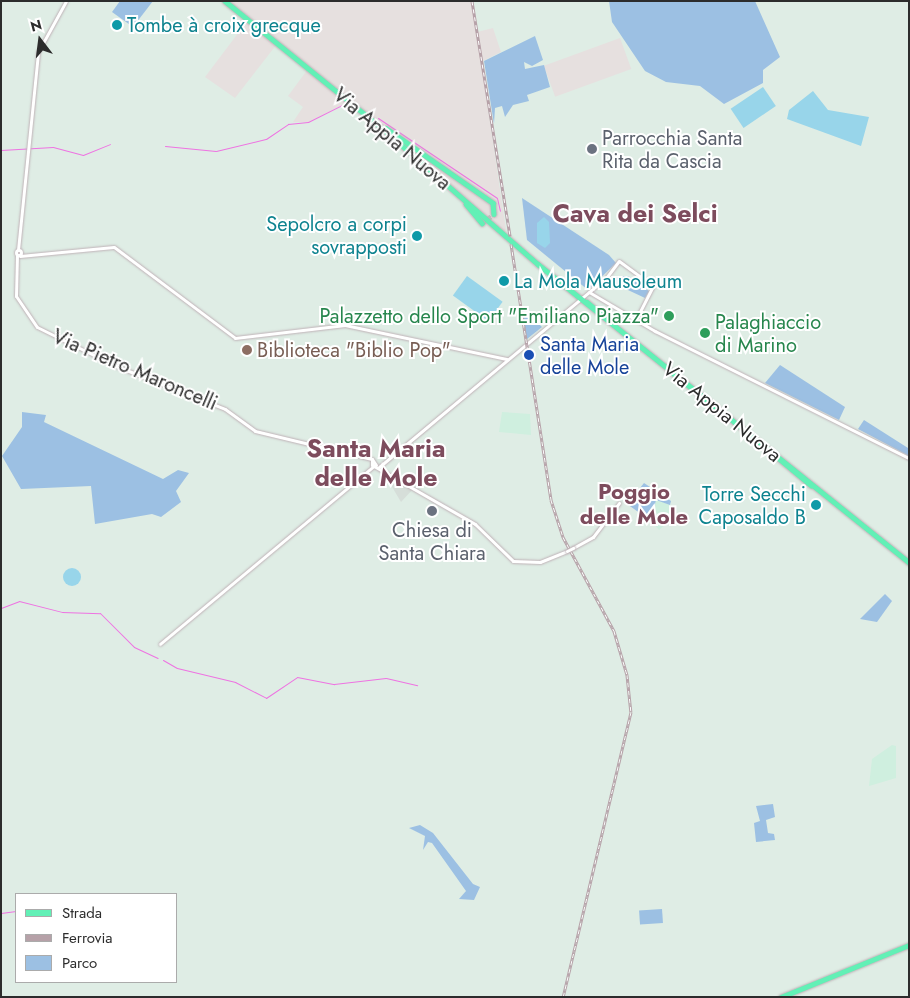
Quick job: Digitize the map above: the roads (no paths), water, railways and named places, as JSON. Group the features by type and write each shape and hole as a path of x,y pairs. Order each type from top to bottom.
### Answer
{"main road":[{"name":"Via Appia Nuova","path":"224,1 558,279 583,297 909,562"},
{"name":"Via Appia Nuova","path":"229,1 386,128 558,279"},
{"path":"386,128 493,203 494,214"},
{"path":"464,201 482,223"},
{"path":"894,550 909,566"},
{"path":"781,997 909,945"}],"street":[{"name":"Via Pietro Maroncelli","path":"66,1 39,45 27,144 16,296 32,324 116,366 225,409 258,432 372,461"},
{"path":"19,253 28,255 114,247 234,338 345,325 507,359"},
{"path":"160,644 367,472 590,293 616,268 619,261 653,286 637,317"},
{"path":"616,268 625,266"},
{"path":"590,293 637,317 657,332 909,458"},
{"path":"372,461 387,457"},
{"path":"372,461 376,466 475,524 519,562 540,562 590,540 619,503"},
{"path":"367,472 372,461"}],"waterway":[{"path":"165,146 216,151 266,139 288,124 308,122 344,104"},
{"path":"378,118 497,198 500,211"},
{"path":"1,150 53,147 83,155 110,144"},
{"path":"1,608 19,601 62,612 100,613 134,647 158,658"},
{"path":"163,660 177,668 235,682 266,698 297,677 334,684 386,678 417,685"},
{"path":"1,913 15,911"}],"tunnel":[{"path":"482,223 494,214"}],"railway":[{"path":"472,1 510,236"},
{"path":"511,244 551,500 563,537 614,631 627,675 631,712 563,997"}],"place":[{"name":"Tombe à croix grecque","path":"117,25"},
{"name":"Parrocchia Santa Rita da Cascia","path":"592,149"},
{"name":"Sepolcro a corpi sovrapposti","path":"417,236"},
{"name":"La Mola Mausoleum","path":"504,281"},
{"name":"Palazzetto dello Sport \"Emiliano Piazza\"","path":"669,316"},
{"name":"Palaghiaccio di Marino","path":"705,333"},
{"name":"Biblioteca \"Biblio Pop\"","path":"247,350"},
{"name":"Santa Maria delle Mole","path":"529,355"},
{"name":"Torre Secchi Caposaldo B","path":"816,505"},
{"name":"Chiesa di Santa Chiara","path":"432,511"}],"district":[{"name":"Cava dei Selci","path":"635,213"},
{"name":"Santa Maria delle Mole","path":"376,464"},
{"name":"Poggio delle Mole","path":"634,504"}]}
